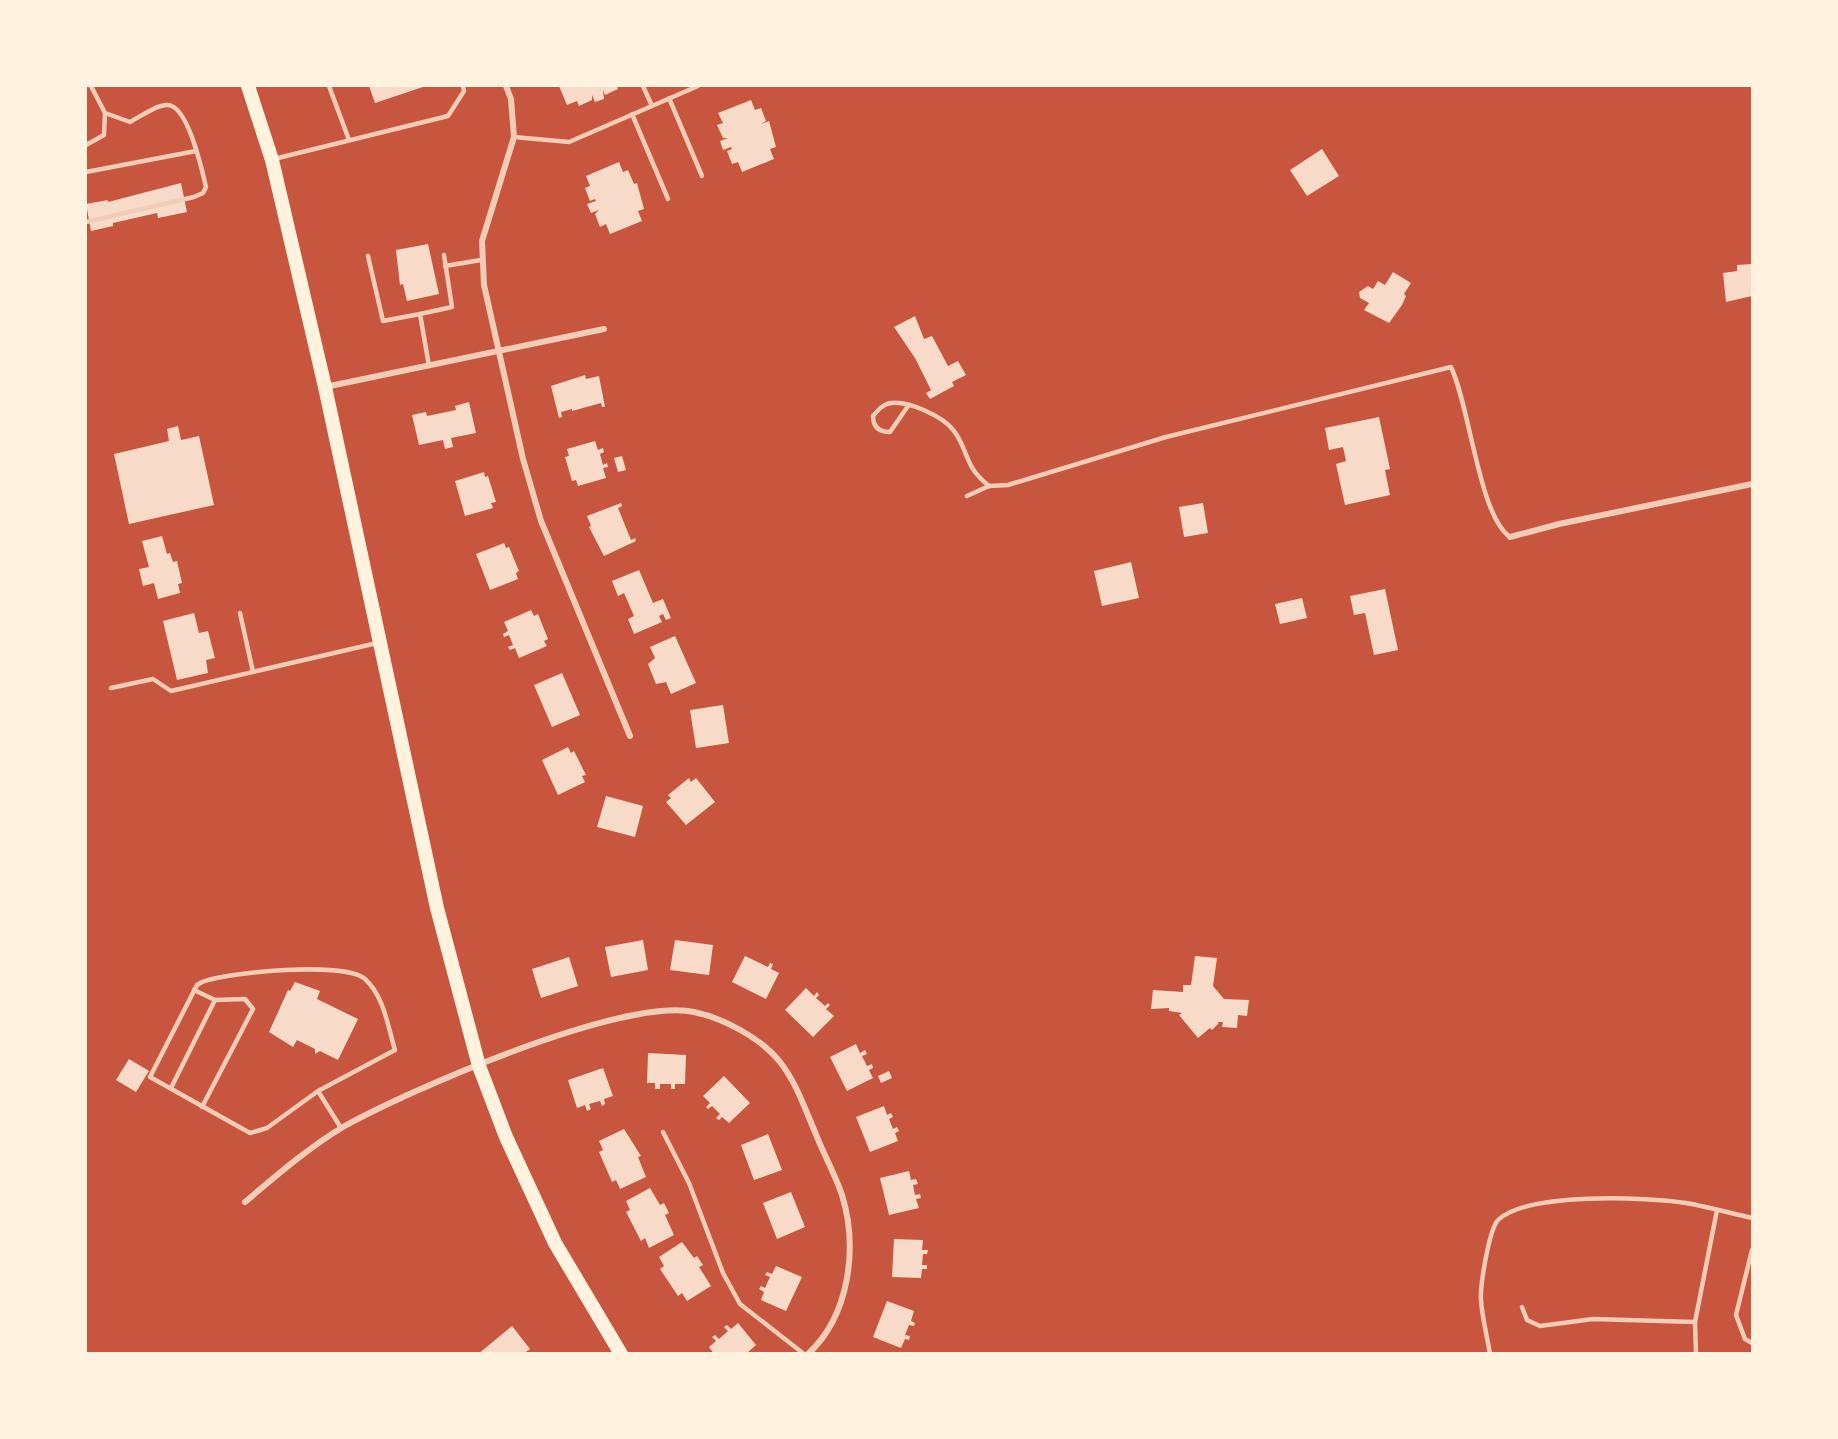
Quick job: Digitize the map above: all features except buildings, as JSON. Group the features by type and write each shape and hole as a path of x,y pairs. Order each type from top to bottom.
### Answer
{"main road":[{"path":"248,86 272,160 325,387 437,908 479,1066 506,1137 555,1243 621,1353"}],"street":[{"path":"506,86 511,99 514,137 486,221 481,260 484,285 523,459 541,521 630,736"},
{"path":"325,387 604,329"},
{"path":"1510,537 1559,524 1752,484"},
{"path":"244,1202 341,1128 394,1100 575,1031 664,1010 693,1012 717,1020 761,1044 780,1062 795,1087 842,1196 851,1251 839,1306 828,1329 806,1353"}],"lane":[{"path":"86,88 91,86 105,113 104,135 86,145"},
{"path":"329,86 349,140"},
{"path":"272,160 448,116 464,91 463,86"},
{"path":"643,86 652,106"},
{"path":"514,137 569,142 698,86"},
{"path":"669,98 702,176"},
{"path":"86,222 203,193 206,187 187,124 181,112 172,105 164,104 130,122 105,113"},
{"path":"632,114 668,199"},
{"path":"86,172 196,151"},
{"path":"368,255 383,321 452,307 444,255"},
{"path":"445,266 481,260"},
{"path":"420,314 429,366"},
{"path":"967,496 989,486 1008,485 1166,437 1451,367 1460,386 1488,499 1501,531 1510,537"},
{"path":"908,406 890,432 878,429 873,423 873,416 880,407 892,403 908,406 943,420 954,431 967,462 977,477 989,486"},
{"path":"240,613 253,672"},
{"path":"111,688 153,679 171,691 380,643"},
{"path":"297,969 338,970 363,978 380,1002 395,1050 318,1091 267,1128 255,1133 242,1131 150,1077 194,990 207,980 297,969"},
{"path":"194,990 215,1000 244,999 252,1005 252,1012 202,1107"},
{"path":"171,1088 215,1000"},
{"path":"318,1091 341,1128"},
{"path":"663,1132 689,1183 723,1273 740,1304 806,1353"},
{"path":"1490,1353 1480,1298 1492,1231 1498,1221 1505,1216 1527,1207 1592,1198 1684,1203 1752,1218"},
{"path":"1696,1353 1695,1322 1717,1210"},
{"path":"1752,1250 1736,1315 1745,1339 1752,1343"},
{"path":"1522,1307 1527,1320 1540,1326 1593,1318 1695,1322"}]}
